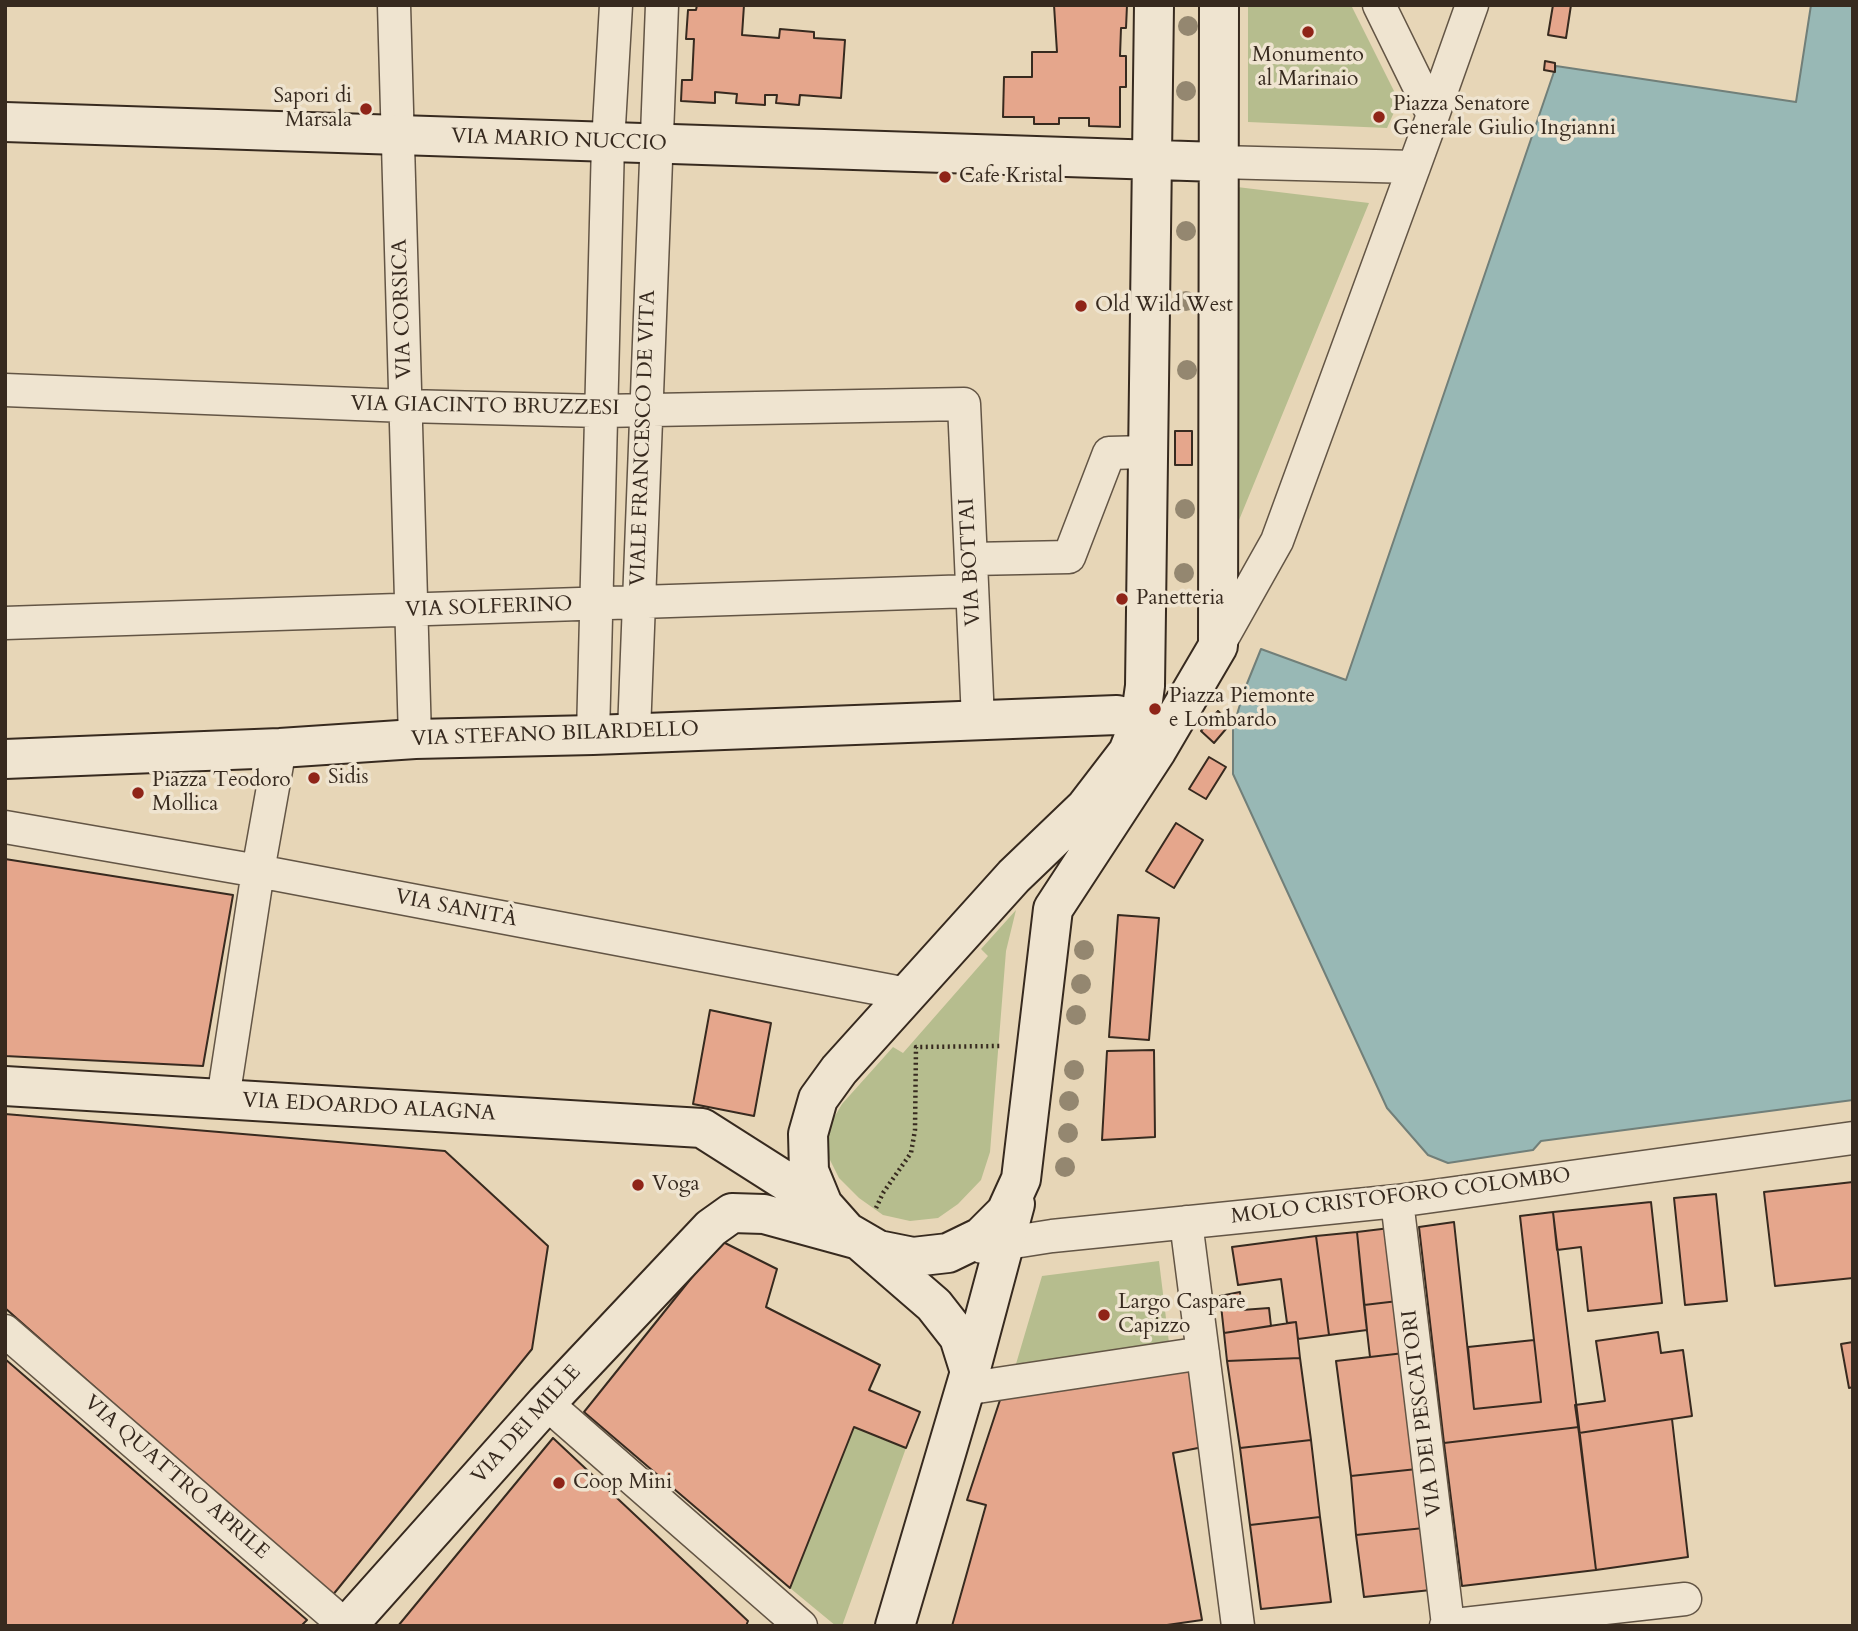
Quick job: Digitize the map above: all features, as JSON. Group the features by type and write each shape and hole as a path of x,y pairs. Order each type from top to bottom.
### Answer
{"main road":[{"path":"867,1226 847,1232 823,1205 809,1171 808,1134 818,1099 839,1070 1014,876 1085,808 1128,752 1134,729 1144,686 1154,5"},
{"path":"895,1626 967,1381 1021,1180 1054,909 1134,729 1218,646 1219,5"},
{"name":"VIA MARIO NUCCIO","path":"5,122 608,144 1218,162"},
{"name":"VIA STEFANO BILARDELLO","path":"5,759 280,748 415,739 978,720 1134,729"},
{"name":"VIA EDOARDO ALAGNA","path":"5,1086 702,1128 823,1205"},
{"path":"867,1226 878,1250 913,1257 948,1253 981,1237 1006,1212 1021,1180"},
{"name":"VIA DEI MILLE","path":"346,1626 546,1403 711,1228 732,1213 867,1226"},
{"path":"867,1226 959,1338 967,1381"}],"street":[{"name":"VIA CORSICA","path":"394,5 415,739"},
{"name":"VIALE FRANCESCO DE VITA","path":"593,735 608,144 616,5"},
{"name":"VIALE FRANCESCO DE VITA","path":"634,732 662,5"},
{"path":"1379,5 1433,115"},
{"path":"1218,646 1277,541 1472,5"},
{"path":"1218,162 1414,167"},
{"name":"VIA GIACINTO BRUZZESI","path":"5,390 406,407 601,411 964,404"},
{"name":"VIA BOTTAI","path":"964,404 978,720"},
{"path":"971,559 1069,557 1109,453 1147,452"},
{"name":"VIA SOLFERINO","path":"5,623 972,591"},
{"path":"223,1099 280,748"},
{"name":"VIA SANITÀ","path":"5,827 258,871 906,994"},
{"name":"MOLO CRISTOFORO COLOMBO","path":"948,1253 1006,1242 1397,1200 1853,1138"},
{"name":"VIA DEI PESCATORI","path":"1397,1200 1447,1626"},
{"path":"1186,1223 1238,1626"},
{"name":"VIA QUATTRO APRILE","path":"5,1331 346,1626"},
{"path":"967,1381 1203,1353"},
{"path":"546,1403 801,1626"},
{"path":"1447,1626 1685,1599"}],"path":[{"path":"867,1226 883,1194 911,1153 915,1130 916,1047 1037,1046"}],"green space":[{"path":"1248,5 1351,5 1399,101 1387,128 1248,122"},
{"path":"1237,187 1369,203 1237,525"},
{"path":"1016,910 1006,951 990,1152 981,1180 958,1204 938,1218 910,1221 883,1215 859,1198 839,1178 827,1154 827,1136 832,1121 842,1104 893,1047 903,1053 988,956 981,949"},
{"path":"1159,1261 1169,1343 1016,1364 1042,1276"},
{"path":"854,1427 906,1448 842,1626 836,1626 790,1588"}],"water":[{"path":"1811,5 1853,5 1853,1100 1541,1141 1533,1150 1448,1163 1428,1155 1387,1108 1233,774 1233,728 1244,691 1261,649 1346,680 1556,66 1796,102"}],"building":[{"path":"697,5 744,5 742,35 779,38 780,29 814,32 814,38 845,40 841,98 800,95 799,105 776,103 777,95 765,95 765,105 736,103 737,94 715,92 715,103 681,101 682,80 692,80 694,39 686,39 688,10 696,10"},
{"path":"1054,5 1127,5 1126,28 1121,28 1120,56 1126,56 1126,87 1120,87 1120,127 1089,126 1089,118 1059,118 1059,124 1034,124 1034,117 1003,117 1004,77 1032,77 1032,52 1057,52"},
{"path":"1553,5 1571,5 1566,38 1548,35"},
{"path":"1545,61 1555,63 1555,72 1544,70"},
{"path":"1175,431 1192,431 1192,465 1175,465"},
{"path":"1218,711 1231,723 1214,743 1201,731"},
{"path":"1209,757 1226,767 1206,799 1189,789"},
{"path":"1176,823 1203,840 1174,888 1146,871"},
{"path":"5,859 233,895 203,1066 5,1056"},
{"path":"1118,915 1159,918 1149,1040 1109,1037"},
{"path":"710,1010 771,1023 754,1116 693,1104"},
{"path":"1154,1050 1155,1137 1102,1140 1107,1051"},
{"path":"5,1114 445,1151 548,1246 532,1349 332,1596 5,1308"},
{"path":"1853,1182 1853,1278 1775,1286 1764,1192"},
{"path":"1716,1194 1727,1301 1685,1305 1674,1198"},
{"path":"1651,1202 1662,1303 1588,1311 1581,1247 1557,1250 1553,1212"},
{"path":"1553,1212 1579,1427 1444,1443 1419,1227 1454,1222 1474,1409 1541,1402 1520,1216"},
{"path":"1390,1228 1398,1301 1364,1305 1357,1232"},
{"path":"1357,1232 1367,1330 1329,1335 1316,1236"},
{"path":"1316,1236 1329,1335 1298,1339 1296,1322 1287,1323 1281,1279 1238,1285 1232,1247"},
{"path":"721,1241 777,1269 766,1307 880,1365 869,1390 920,1412 906,1448 854,1427 790,1588 584,1412"},
{"path":"1240,1292 1242,1310 1269,1308 1271,1326 1224,1333 1220,1296"},
{"path":"1398,1301 1404,1353 1370,1357 1364,1305"},
{"path":"1296,1322 1300,1358 1227,1361 1224,1333"},
{"path":"1658,1332 1661,1353 1683,1350 1692,1416 1579,1433 1575,1405 1605,1401 1596,1341"},
{"path":"1534,1340 1541,1402 1474,1409 1468,1347"},
{"path":"1853,1342 1853,1387 1849,1388 1841,1344"},
{"path":"1404,1353 1417,1469 1351,1476 1336,1361"},
{"path":"1300,1358 1311,1440 1240,1448 1227,1361"},
{"path":"5,1359 307,1620 301,1626 5,1626"},
{"path":"1192,1366 1203,1447 1173,1453 1202,1620 1160,1626 952,1626 986,1505 967,1500 1001,1397"},
{"path":"1672,1419 1688,1557 1596,1570 1579,1433"},
{"path":"1579,1427 1596,1570 1462,1586 1444,1443"},
{"path":"553,1438 748,1621 746,1626 398,1626"},
{"path":"1311,1440 1320,1517 1250,1525 1240,1448"},
{"path":"1417,1469 1424,1528 1356,1535 1351,1476"},
{"path":"1320,1517 1331,1602 1261,1609 1250,1525"},
{"path":"1424,1528 1431,1590 1364,1597 1356,1535"}],"place":[{"name":"Monumento al Marinaio","path":"1308,32"},
{"name":"Sapori di Marsala","path":"366,109"},
{"name":"Piazza Senatore Generale Giulio Ingianni","path":"1379,117"},
{"name":"Cafe Kristal","path":"945,177"},
{"name":"Old Wild West","path":"1081,306"},
{"name":"Panetteria","path":"1122,599"},
{"name":"Piazza Piemonte e Lombardo","path":"1155,709"},
{"name":"Sidis","path":"314,778"},
{"name":"Piazza Teodoro Mollica","path":"138,793"},
{"name":"Voga","path":"638,1185"},
{"name":"Largo Caspare Capizzo","path":"1104,1315"},
{"name":"Coop Mini","path":"559,1483"}]}
